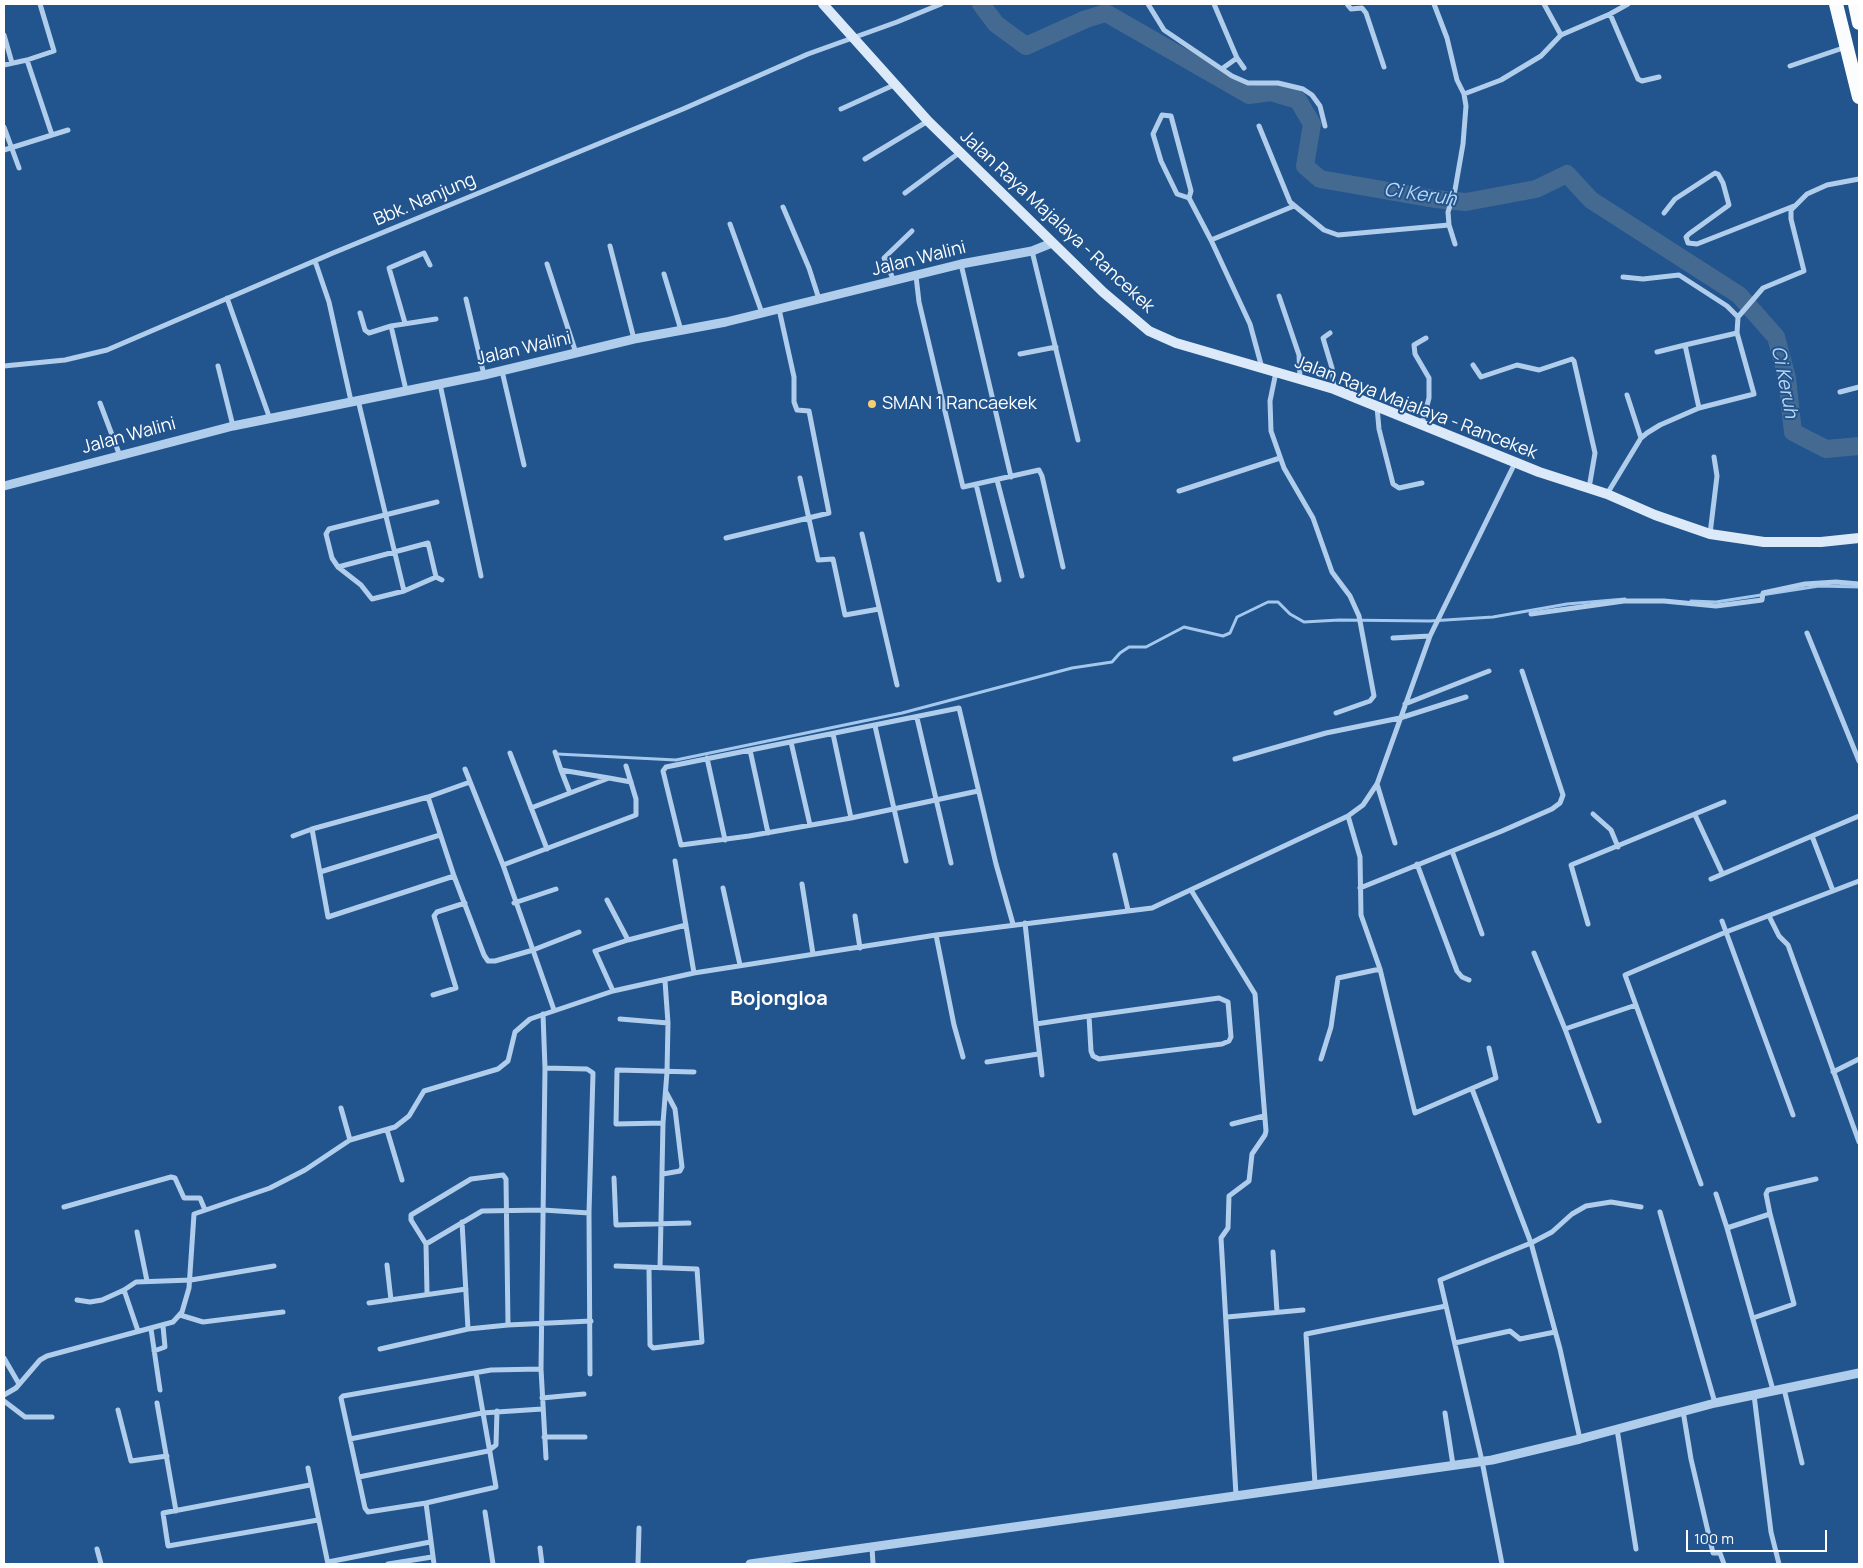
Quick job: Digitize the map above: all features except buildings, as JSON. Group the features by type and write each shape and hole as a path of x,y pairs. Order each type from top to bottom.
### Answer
{"highway":[{"path":"1836,4 1859,97"},
{"path":"1855,4 1859,23"}],"main road":[{"name":"Jalan Raya Majalaya - Rancekek","path":"823,4 894,85 959,153 1102,292 1149,331 1176,343 1334,389 1515,463 1607,494 1655,515 1710,534 1774,542 1821,542 1859,538"}],"street":[{"path":"4,65 28,60 54,51 40,4"},
{"name":"Bbk. Nanjung","path":"4,366 72,359 107,350 852,37 897,22 941,4"},
{"path":"1148,4 1164,30 1242,82 1278,83 1303,89 1312,95 1320,106 1325,126"},
{"path":"1214,4 1237,58 1244,68"},
{"path":"1348,4 1351,9 1362,8 1366,13 1384,67"},
{"path":"1434,4 1447,38 1457,80 1464,94 1466,106 1463,144 1455,190 1448,212 1449,225 1455,244"},
{"path":"1544,4 1561,35"},
{"path":"1464,94 1501,80 1541,56 1561,35 1610,14 1628,4"},
{"path":"1610,14 1638,79 1642,81 1659,77"},
{"path":"4,35 12,63"},
{"path":"1790,66 1847,47"},
{"path":"1223,68 1237,58"},
{"path":"28,60 52,135"},
{"path":"841,109 894,85"},
{"path":"1189,198 1177,194 1158,153 1154,134 1162,115 1171,116 1191,191 1189,198 1211,240 1250,324 1262,368"},
{"path":"865,159 928,121"},
{"path":"1259,126 1290,202 1324,230 1338,235 1449,225"},
{"path":"4,127 19,168"},
{"path":"4,150 68,130"},
{"path":"905,193 959,153"},
{"path":"1664,213 1675,199 1715,173 1718,174 1722,183 1729,206 1689,234 1686,237 1688,243 1697,244 1796,205"},
{"path":"1607,494 1641,438 1660,425 1699,408 1754,394 1737,333 1738,317 1763,288 1805,270 1791,219 1791,210 1807,194 1827,186 1859,179"},
{"path":"1211,240 1294,206"},
{"path":"783,207 809,268 819,300"},
{"path":"730,224 762,313"},
{"path":"894,281 884,258 912,231"},
{"name":"Jalan Walini","path":"4,486 233,426 484,375 634,338 726,322 961,264 1032,251 1052,243"},
{"path":"610,246 634,338"},
{"path":"1032,251 1078,440"},
{"path":"405,323 389,268 424,253 430,265"},
{"path":"315,261 334,320 354,401 386,515 404,591"},
{"path":"547,264 576,353"},
{"path":"961,264 1011,477"},
{"path":"664,274 681,330"},
{"path":"1623,277 1643,279 1679,275 1727,306 1738,317"},
{"path":"916,276 919,302 963,486 1039,470 1063,567"},
{"path":"1279,296 1299,355 1300,378"},
{"path":"227,298 271,419"},
{"path":"466,299 484,375"},
{"path":"726,538 829,513 809,411 797,410 794,402 794,377 779,310"},
{"path":"360,313 365,330 368,333 405,323 436,319"},
{"path":"391,326 406,390"},
{"path":"1330,333 1323,338 1332,368 1334,389"},
{"path":"1657,352 1737,333"},
{"path":"1422,425 1428,398 1429,378 1415,354 1414,345 1426,338"},
{"path":"1685,345 1699,408"},
{"path":"1020,354 1056,347"},
{"path":"1473,366 1481,376 1517,365 1539,370 1572,359 1574,360 1595,453 1588,488"},
{"path":"218,366 233,426"},
{"path":"502,370 524,465"},
{"path":"1276,372 1270,401 1270,419 1271,431 1280,458 1313,518 1332,572 1350,596 1359,616 1373,699 1336,713"},
{"path":"440,384 481,576"},
{"path":"1840,392 1859,387"},
{"path":"1627,395 1641,438"},
{"path":"100,404 120,456"},
{"path":"1377,406 1379,429 1393,484 1399,488 1422,483"},
{"path":"1710,534 1717,476 1714,457"},
{"path":"1178,491 1280,458"},
{"path":"4,1395 19,1384 40,1360 47,1356 163,1326 180,1315 187,1301 190,1280 193,1216 205,1210 270,1188 305,1170 350,1140 386,1130 409,1116 424,1091 498,1070 510,1058 515,1032 530,1019 613,991 665,981 694,973 1012,924 1152,908 1348,816 1363,805 1376,784 1434,625 1494,510 1515,463"},
{"path":"800,478 818,560 833,559 845,615 880,609"},
{"path":"997,480 1022,576"},
{"path":"976,484 999,580"},
{"path":"436,577 404,591 372,599 361,585 338,567 332,558 327,531 437,502"},
{"path":"862,534 897,686"},
{"path":"338,567 428,543 436,577"},
{"path":"436,577 442,580"},
{"path":"1531,614 1624,601 1716,606 1763,596 1805,584 1836,582 1859,584"},
{"path":"1806,633 1859,761"},
{"path":"1393,638 1430,636"},
{"path":"1405,704 1489,671"},
{"path":"1360,888 1552,809 1560,803 1563,795 1522,671"},
{"path":"1235,759 1326,733 1400,718 1466,697"},
{"path":"978,791 936,802 810,826 684,845 679,843 664,768 917,718 957,708 961,711 978,791 1012,924"},
{"path":"917,718 951,863"},
{"path":"876,726 906,861"},
{"path":"833,734 850,818"},
{"path":"791,742 810,826"},
{"path":"750,750 768,833"},
{"path":"555,752 570,793"},
{"path":"510,753 547,849"},
{"path":"707,758 725,840"},
{"path":"503,865 636,815 636,799 626,766"},
{"path":"465,769 503,865 514,903 554,1010"},
{"path":"561,770 631,782"},
{"path":"531,808 609,778"},
{"path":"294,836 312,829 428,798 470,782"},
{"path":"1376,784 1395,843"},
{"path":"428,798 454,876 488,961 532,950 579,932"},
{"path":"1588,924 1571,866 1724,802"},
{"path":"1593,814 1611,830 1618,847"},
{"path":"1695,815 1722,873"},
{"path":"1348,816 1360,857 1361,915 1380,969 1416,1113 1496,1078 1489,1048"},
{"path":"1711,879 1859,816"},
{"path":"312,829 327,916 330,917 454,876"},
{"path":"320,872 440,835"},
{"path":"1812,836 1833,892"},
{"path":"1452,851 1482,934"},
{"path":"1115,855 1128,910"},
{"path":"675,861 694,973"},
{"path":"1417,864 1457,971 1462,977 1470,980"},
{"path":"1701,1184 1625,975 1726,932 1859,881"},
{"path":"802,884 813,954"},
{"path":"723,888 740,965"},
{"path":"514,903 556,889"},
{"path":"1191,890 1254,994 1266,1134 1252,1154 1249,1181 1229,1196 1228,1228 1221,1238 1236,1495"},
{"path":"607,900 628,940"},
{"path":"433,995 456,988 434,916 437,912 465,903"},
{"path":"855,916 860,948"},
{"path":"1769,916 1779,936 1788,944 1859,1142"},
{"path":"1722,922 1793,1115"},
{"path":"1025,923 1038,1054 1042,1075"},
{"path":"613,991 595,951 628,940 686,925"},
{"path":"936,935 954,1026 963,1057"},
{"path":"1534,954 1599,1121"},
{"path":"1321,1059 1332,1027 1338,978 1380,969"},
{"path":"660,1268 663,1123 668,1023 665,981"},
{"path":"1036,1024 1089,1016 1224,999 1229,1007 1231,1037 1229,1041 1222,1044 1099,1059 1091,1051 1089,1016"},
{"path":"1564,1029 1636,1005"},
{"path":"543,1014 545,1068 541,1369 546,1458"},
{"path":"620,1020 668,1023"},
{"path":"987,1062 1038,1054"},
{"path":"1833,1072 1859,1058"},
{"path":"545,1068 587,1069 593,1073 589,1213 590,1374"},
{"path":"663,1123 616,1124 616,1072 619,1070 694,1072"},
{"path":"1472,1089 1530,1244 1555,1332 1580,1439"},
{"path":"663,1174 680,1171 682,1167 675,1108 666,1092"},
{"path":"341,1108 350,1140"},
{"path":"1232,1124 1264,1116"},
{"path":"386,1130 402,1180"},
{"path":"427,1294 426,1244 411,1220 411,1215 471,1179 499,1174 505,1177 508,1325"},
{"path":"64,1207 171,1177 175,1178 184,1198 200,1198 205,1210"},
{"path":"614,1178 615,1224 689,1223"},
{"path":"1753,1318 1787,1309 1794,1304 1766,1194 1770,1188 1816,1180"},
{"path":"1716,1194 1773,1390"},
{"path":"1502,1564 1482,1461 1441,1278 1530,1244 1552,1232 1579,1210 1591,1204 1612,1202 1641,1207"},
{"path":"426,1244 482,1211 543,1210 589,1213"},
{"path":"1660,1212 1714,1403"},
{"path":"1727,1228 1770,1214"},
{"path":"462,1222 468,1329"},
{"path":"137,1232 147,1281"},
{"path":"1273,1252 1277,1312"},
{"path":"388,1265 391,1300"},
{"path":"78,1300 90,1302 102,1300 136,1282 190,1280 274,1266"},
{"path":"616,1266 649,1269 696,1268 698,1271 702,1342 653,1348 650,1345 649,1269"},
{"path":"369,1303 466,1289"},
{"path":"124,1290 138,1331"},
{"path":"1315,1484 1306,1334 1446,1306"},
{"path":"1227,1317 1303,1310"},
{"path":"180,1315 203,1322 283,1312"},
{"path":"380,1349 468,1329 542,1323 590,1322"},
{"path":"154,1351 165,1347 163,1326"},
{"path":"151,1329 160,1390"},
{"path":"1455,1343 1510,1331 1520,1339 1555,1332"},
{"path":"4,1358 19,1384"},
{"path":"476,1373 488,1452 496,1487 426,1503 368,1512 365,1508 341,1398 343,1396 476,1373 498,1370 541,1369"},
{"path":"750,1564 1482,1461 1580,1439 1714,1403 1859,1373"},
{"path":"1784,1389 1802,1463"},
{"path":"542,1398 584,1394"},
{"path":"1754,1395 1771,1532 1779,1564"},
{"path":"4,1400 25,1417 52,1417"},
{"path":"157,1403 176,1511"},
{"path":"118,1410 131,1461 167,1456"},
{"path":"350,1439 482,1413 542,1410"},
{"path":"359,1477 488,1452 496,1445 497,1411"},
{"path":"1683,1411 1691,1459 1713,1553 1720,1553 1724,1564"},
{"path":"1445,1413 1453,1465"},
{"path":"1617,1428 1636,1549"},
{"path":"544,1436 585,1437"},
{"path":"308,1468 310,1485 328,1563 430,1542"},
{"path":"310,1485 163,1515 168,1546 318,1520"},
{"path":"426,1503 434,1564"},
{"path":"485,1512 493,1564"},
{"path":"638,1564 639,1528"},
{"path":"872,1547 873,1564"},
{"path":"540,1548 542,1564"},
{"path":"97,1549 101,1564"},
{"path":"388,1564 432,1557"}],"waterway":[{"name":"Ci Keruh","path":"981,4 996,24 1026,46 1086,19 1106,13 1249,95 1271,92 1298,100 1312,124 1305,166 1320,179 1435,199 1466,202 1536,189 1567,174 1591,200 1739,295 1776,337 1787,378 1793,432 1826,449 1859,446"},
{"path":"1691,601 1716,602 1819,586 1859,587"},
{"path":"557,754 676,760 902,713 1072,668 1112,662 1129,647 1146,647 1184,627 1223,636 1230,633 1237,617 1268,602 1278,602 1290,614 1304,622 1339,620 1430,621 1493,617 1567,604 1625,599"}],"place":[{"name":"SMAN 1 Rancaekek","path":"872,404"}],"district":[{"name":"Bojongloa","path":"779,999"}]}
